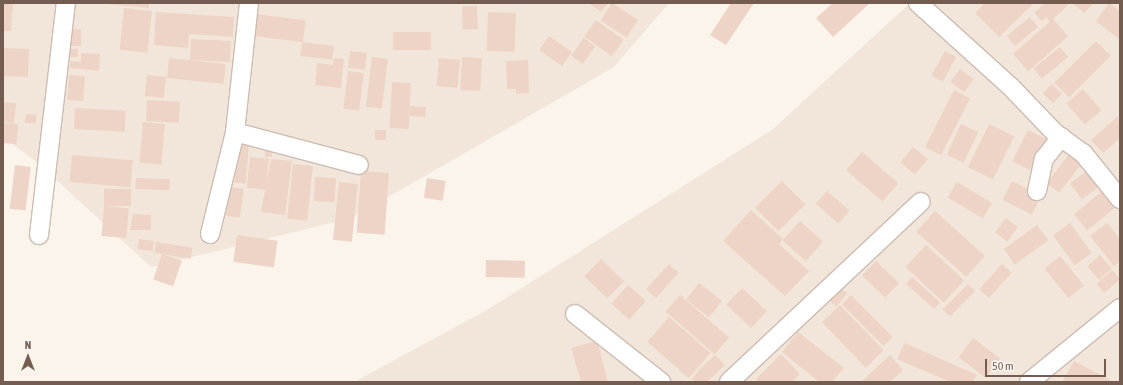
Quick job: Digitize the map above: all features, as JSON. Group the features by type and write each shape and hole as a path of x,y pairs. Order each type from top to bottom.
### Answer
{"street":[{"path":"39,235 66,3"},
{"path":"210,234 235,132 249,3"},
{"path":"918,3 1061,137 1083,153 1120,199"},
{"path":"235,132 358,165"},
{"path":"1037,191 1044,159 1061,137"},
{"path":"729,382 921,202"},
{"path":"1029,382 1120,308"},
{"path":"575,314 661,382"}],"shaded area":[{"path":"3,3 669,3 614,67 352,218 151,267 39,164 3,137"},
{"path":"910,3 1120,3 1120,382 354,382 487,310 772,130"}],"building":[{"path":"3,3 13,3 11,31 3,31"},
{"path":"97,3 149,3 149,8"},
{"path":"589,3 608,3 601,12"},
{"path":"612,3 638,20 627,37 601,21"},
{"path":"731,3 754,3 726,45 710,35"},
{"path":"833,3 870,3 833,37 816,18"},
{"path":"985,3 1034,3 999,37 975,13"},
{"path":"1045,3 1066,3 1068,5 1050,22 1046,17 1042,21 1034,13"},
{"path":"1073,3 1094,3 1084,13"},
{"path":"1109,3 1120,11 1120,40 1096,21"},
{"path":"477,6 478,29 463,30 462,7"},
{"path":"124,8 152,11 147,53 120,50"},
{"path":"156,12 234,17 233,37 189,34 188,48 154,45"},
{"path":"488,12 516,13 515,52 487,51"},
{"path":"255,14 306,20 303,42 252,36"},
{"path":"1030,17 1038,27 1015,46 1007,36"},
{"path":"1053,19 1068,36 1028,71 1013,54"},
{"path":"596,20 624,40 612,56 584,36"},
{"path":"69,29 81,29 81,46 69,46"},
{"path":"393,32 431,32 431,50 393,50"},
{"path":"549,36 572,52 562,66 539,50"},
{"path":"584,38 595,46 582,64 571,56"},
{"path":"191,39 231,41 230,62 190,60"},
{"path":"1096,41 1111,56 1069,98 1054,83"},
{"path":"302,42 334,46 332,60 300,56"},
{"path":"1060,47 1068,57 1042,78 1034,68"},
{"path":"3,48 29,49 28,77 3,76"},
{"path":"68,49 78,49 78,57 68,57"},
{"path":"350,51 367,53 365,70 348,68"},
{"path":"945,51 956,57 943,82 931,75"},
{"path":"81,53 100,54 99,71 70,68 70,61 81,62"},
{"path":"372,57 388,59 382,109 366,107"},
{"path":"462,57 482,58 480,91 460,90"},
{"path":"169,58 226,64 224,84 167,78"},
{"path":"334,58 344,59 341,88 315,85 317,63 333,65"},
{"path":"439,58 460,60 457,88 437,86"},
{"path":"528,60 529,93 516,94 516,89 507,89 506,61"},
{"path":"960,69 974,79 964,92 951,82"},
{"path":"348,71 364,73 359,111 343,109"},
{"path":"69,75 85,76 83,101 67,100"},
{"path":"147,75 166,77 164,98 145,96"},
{"path":"392,82 411,83 409,129 390,128"},
{"path":"1052,84 1062,94 1053,103 1043,93"},
{"path":"1083,89 1101,110 1085,125 1066,103"},
{"path":"954,90 970,98 941,155 925,147"},
{"path":"147,100 180,102 179,123 146,121"},
{"path":"3,102 16,103 14,123 3,122"},
{"path":"410,106 426,107 425,117 409,116"},
{"path":"75,108 126,111 125,132 74,129"},
{"path":"26,114 37,115 36,123 25,123"},
{"path":"1118,116 1120,138 1103,153 1091,140"},
{"path":"143,122 165,124 161,165 139,163"},
{"path":"3,123 18,124 17,144 3,143"},
{"path":"961,124 978,132 964,163 947,155"},
{"path":"989,124 1014,136 993,179 968,167"},
{"path":"375,130 386,130 386,140 375,140"},
{"path":"1028,130 1046,139 1030,170 1012,161"},
{"path":"238,144 249,145 246,184 235,183"},
{"path":"265,145 272,145 272,157 265,157"},
{"path":"913,147 928,159 915,175 900,163"},
{"path":"862,152 898,183 882,202 846,170"},
{"path":"1070,153 1083,163 1059,193 1047,183"},
{"path":"72,155 133,160 130,187 70,182"},
{"path":"250,157 269,159 266,190 247,188"},
{"path":"271,159 292,161 285,215 261,212"},
{"path":"293,164 313,166 307,221 287,219"},
{"path":"15,165 31,167 26,211 10,209"},
{"path":"1089,169 1101,185 1082,199 1070,183"},
{"path":"361,171 389,173 385,235 357,233"},
{"path":"315,177 336,178 335,202 314,201"},
{"path":"136,178 170,179 170,190 136,189"},
{"path":"427,178 446,181 443,201 424,198"},
{"path":"782,181 805,204 778,231 755,208"},
{"path":"1012,181 1041,196 1032,215 1002,200"},
{"path":"339,182 358,184 352,242 333,240"},
{"path":"957,182 992,203 983,219 948,197"},
{"path":"230,187 244,189 240,218 226,216"},
{"path":"104,189 131,189 131,206 104,206"},
{"path":"1105,189 1118,205 1087,230 1074,214"},
{"path":"827,191 850,211 838,224 816,204"},
{"path":"104,206 129,208 126,238 101,236"},
{"path":"751,210 783,239 779,244 809,271 785,296 723,241"},
{"path":"935,211 985,256 966,277 916,232"},
{"path":"133,214 151,215 151,230 130,230"},
{"path":"1006,218 1018,227 1007,241 995,232"},
{"path":"800,221 823,242 806,261 783,240"},
{"path":"1070,223 1092,253 1075,265 1053,235"},
{"path":"1107,223 1120,239 1120,261 1114,266 1090,236"},
{"path":"1037,225 1048,240 1015,264 1004,249"},
{"path":"237,235 278,241 274,267 233,262"},
{"path":"139,239 154,241 152,251 138,249"},
{"path":"156,242 193,248 191,259 154,253"},
{"path":"926,245 964,280 944,302 906,267"},
{"path":"162,254 182,261 173,286 153,280"},
{"path":"1100,255 1112,269 1099,280 1087,266"},
{"path":"1060,256 1084,286 1068,298 1044,269"},
{"path":"601,259 624,281 607,298 584,276"},
{"path":"486,260 525,261 525,278 486,277"},
{"path":"876,261 899,283 885,298 862,275"},
{"path":"669,264 679,273 656,298 646,289"},
{"path":"1002,264 1012,273 989,298 979,289"},
{"path":"1112,270 1120,279 1104,293 1096,284"},
{"path":"912,277 940,302 934,309 906,284"},
{"path":"699,283 722,301 709,317 686,300"},
{"path":"968,284 975,291 950,317 943,309"},
{"path":"628,285 646,301 629,320 611,304"},
{"path":"837,285 847,293 836,306 826,298"},
{"path":"742,288 767,311 751,328 726,305"},
{"path":"680,295 729,338 715,354 666,312"},
{"path":"851,295 893,337 884,346 842,304"},
{"path":"840,305 884,350 866,368 822,322"},
{"path":"669,317 711,353 689,378 647,342"},
{"path":"798,332 844,368 832,382 819,382 782,352"},
{"path":"973,338 1000,358 986,378 959,357"},
{"path":"597,341 608,382 581,382 571,348"},
{"path":"905,343 977,375 973,382 950,382 897,359"},
{"path":"781,354 800,374 792,382 759,382 756,379"},
{"path":"715,355 725,365 707,382 695,382 692,379"},
{"path":"890,355 903,370 890,382 861,382"},
{"path":"1074,361 1114,382 1062,382"}]}
